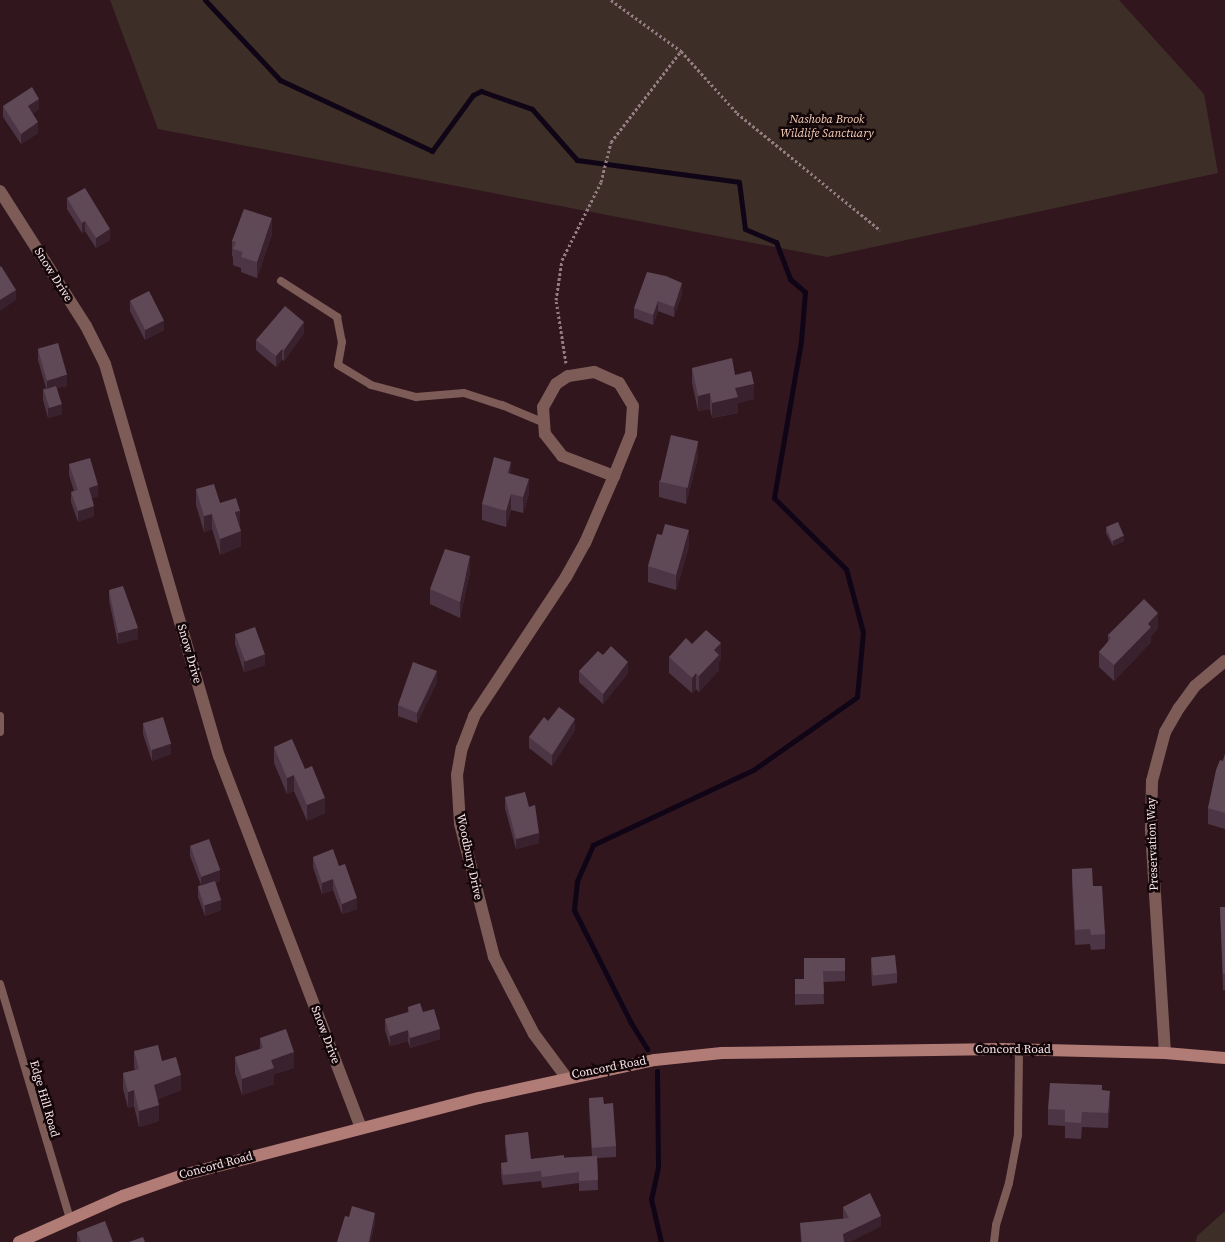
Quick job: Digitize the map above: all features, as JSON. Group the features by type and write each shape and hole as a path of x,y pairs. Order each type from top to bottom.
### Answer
{"main road":[{"name":"Concord Road","path":"19,1242 70,1219 183,1175 566,1077 655,1060 722,1053 1019,1050 1165,1053 1225,1058"}],"street":[{"name":"Snow Drive","path":"0,191 86,326 105,364 219,756 361,1128"},
{"name":"Woodbury Drive","path":"566,1077 534,1034 494,957 460,824 457,775 462,748 474,716 566,577 614,476 634,420 628,394 608,376 581,372 568,376"},
{"path":"568,376 548,395 542,422 552,446 562,456 614,476"},
{"name":"Preservation Way","path":"1165,1053 1151,828 1152,781 1165,732 1178,708 1195,686 1225,661"}],"lane":[{"path":"281,281 337,317 342,342 338,365 371,385 416,397 464,393 502,404 542,422"},
{"path":"0,716 0,732"},
{"name":"Edge Hill Road","path":"0,984 70,1219"},
{"path":"994,1242 996,1226 1010,1183 1018,1135 1019,1050"}],"path":[{"path":"611,0 681,51 737,113 880,230"},
{"path":"568,376 556,300 562,260 601,182 612,142 681,51"}],"green space":[{"name":"Nashoba Brook Wildlife Sanctuary","path":"110,0 1119,0 1204,94 1218,173 827,257 158,129"},
{"path":"1225,1211 1225,1242 1196,1242 1197,1236"}],"building":[{"path":"32,87 39,99 28,106 38,122 21,134 3,106"},
{"path":"85,188 110,229 96,238 85,221 82,223 67,198"},
{"path":"244,209 272,218 257,262 241,257 243,252 233,249 236,242 232,241"},
{"path":"0,267 16,290 0,300"},
{"path":"647,272 666,276 682,283 674,307 658,301 653,315 634,308"},
{"path":"149,291 164,320 145,330 130,301"},
{"path":"285,306 304,322 284,350 282,349 276,356 256,340"},
{"path":"58,343 67,375 47,381 38,349"},
{"path":"732,358 735,375 751,371 754,384 735,388 738,397 712,403 710,393 698,396 692,368"},
{"path":"56,386 62,404 50,408 44,390"},
{"path":"671,435 698,441 687,488 660,482"},
{"path":"494,457 511,462 508,473 529,479 523,497 511,494 506,511 482,504"},
{"path":"90,458 98,485 89,488 94,506 78,511 71,492 78,490 69,464"},
{"path":"214,484 220,503 236,498 240,511 235,512 241,531 220,539 212,514 204,516 196,489"},
{"path":"1118,522 1124,536 1112,541 1106,527"},
{"path":"665,524 689,530 676,575 648,566 657,534 662,535"},
{"path":"445,549 470,556 460,602 430,589"},
{"path":"123,586 138,628 118,633 109,590"},
{"path":"1144,599 1158,613 1148,624 1151,627 1114,665 1099,652 1111,638 1108,635"},
{"path":"255,627 265,654 245,661 235,634"},
{"path":"706,630 721,643 714,650 719,655 699,676 696,673 692,678 669,657 686,638 692,644"},
{"path":"611,646 628,662 603,694 579,671 598,651 603,655"},
{"path":"413,662 437,671 417,713 398,705"},
{"path":"559,707 575,719 552,755 529,737 544,717 548,721"},
{"path":"163,717 171,744 151,750 143,723"},
{"path":"292,739 305,769 312,766 325,798 307,805 294,775 287,778 274,747"},
{"path":"1225,754 1225,813 1208,808 1216,770 1220,760 1223,761"},
{"path":"525,792 529,807 535,805 539,833 516,839 505,797"},
{"path":"209,839 220,870 201,877 190,846"},
{"path":"333,849 339,866 345,864 357,898 342,904 333,879 322,883 313,857"},
{"path":"1092,868 1093,886 1102,886 1105,934 1091,935 1090,929 1075,930 1072,869"},
{"path":"215,881 221,900 204,906 198,887"},
{"path":"1220,907 1225,907 1225,974 1223,974"},
{"path":"895,955 897,973 873,975 871,958"},
{"path":"804,958 845,958 845,971 823,971 824,994 795,994 795,979 804,979"},
{"path":"420,1003 423,1012 434,1009 440,1029 410,1038 408,1030 390,1036 385,1019 409,1012 408,1007"},
{"path":"286,1029 294,1052 271,1060 274,1068 242,1079 235,1057 263,1048 260,1038"},
{"path":"158,1045 162,1061 176,1057 181,1075 154,1085 159,1105 139,1111 134,1090 128,1092 123,1073 139,1069 134,1051"},
{"path":"1050,1083 1102,1085 1102,1090 1110,1091 1108,1113 1082,1112 1081,1123 1065,1122 1065,1110 1048,1109"},
{"path":"603,1097 604,1104 613,1103 616,1146 592,1148 589,1098"},
{"path":"528,1132 531,1159 564,1155 564,1158 597,1156 598,1180 579,1181 579,1172 542,1177 541,1171 503,1175 501,1163 508,1162 505,1135"},
{"path":"870,1193 881,1216 843,1234 844,1242 802,1242 800,1223 849,1218 843,1207"},
{"path":"352,1206 375,1213 369,1242 337,1242 345,1216 349,1217"},
{"path":"105,1221 113,1242 81,1242 77,1232"},
{"path":"143,1237 145,1242 129,1242"}],"waterway":[{"path":"205,0 280,80 432,151 473,95 481,91 532,109 577,160 739,182 745,229 776,242 790,279 805,292 801,341 774,498 846,569 863,632 857,697 753,770 593,845 577,881 574,910 631,1023 647,1049"},
{"path":"657,1071 658,1167 651,1199 661,1242"}]}
